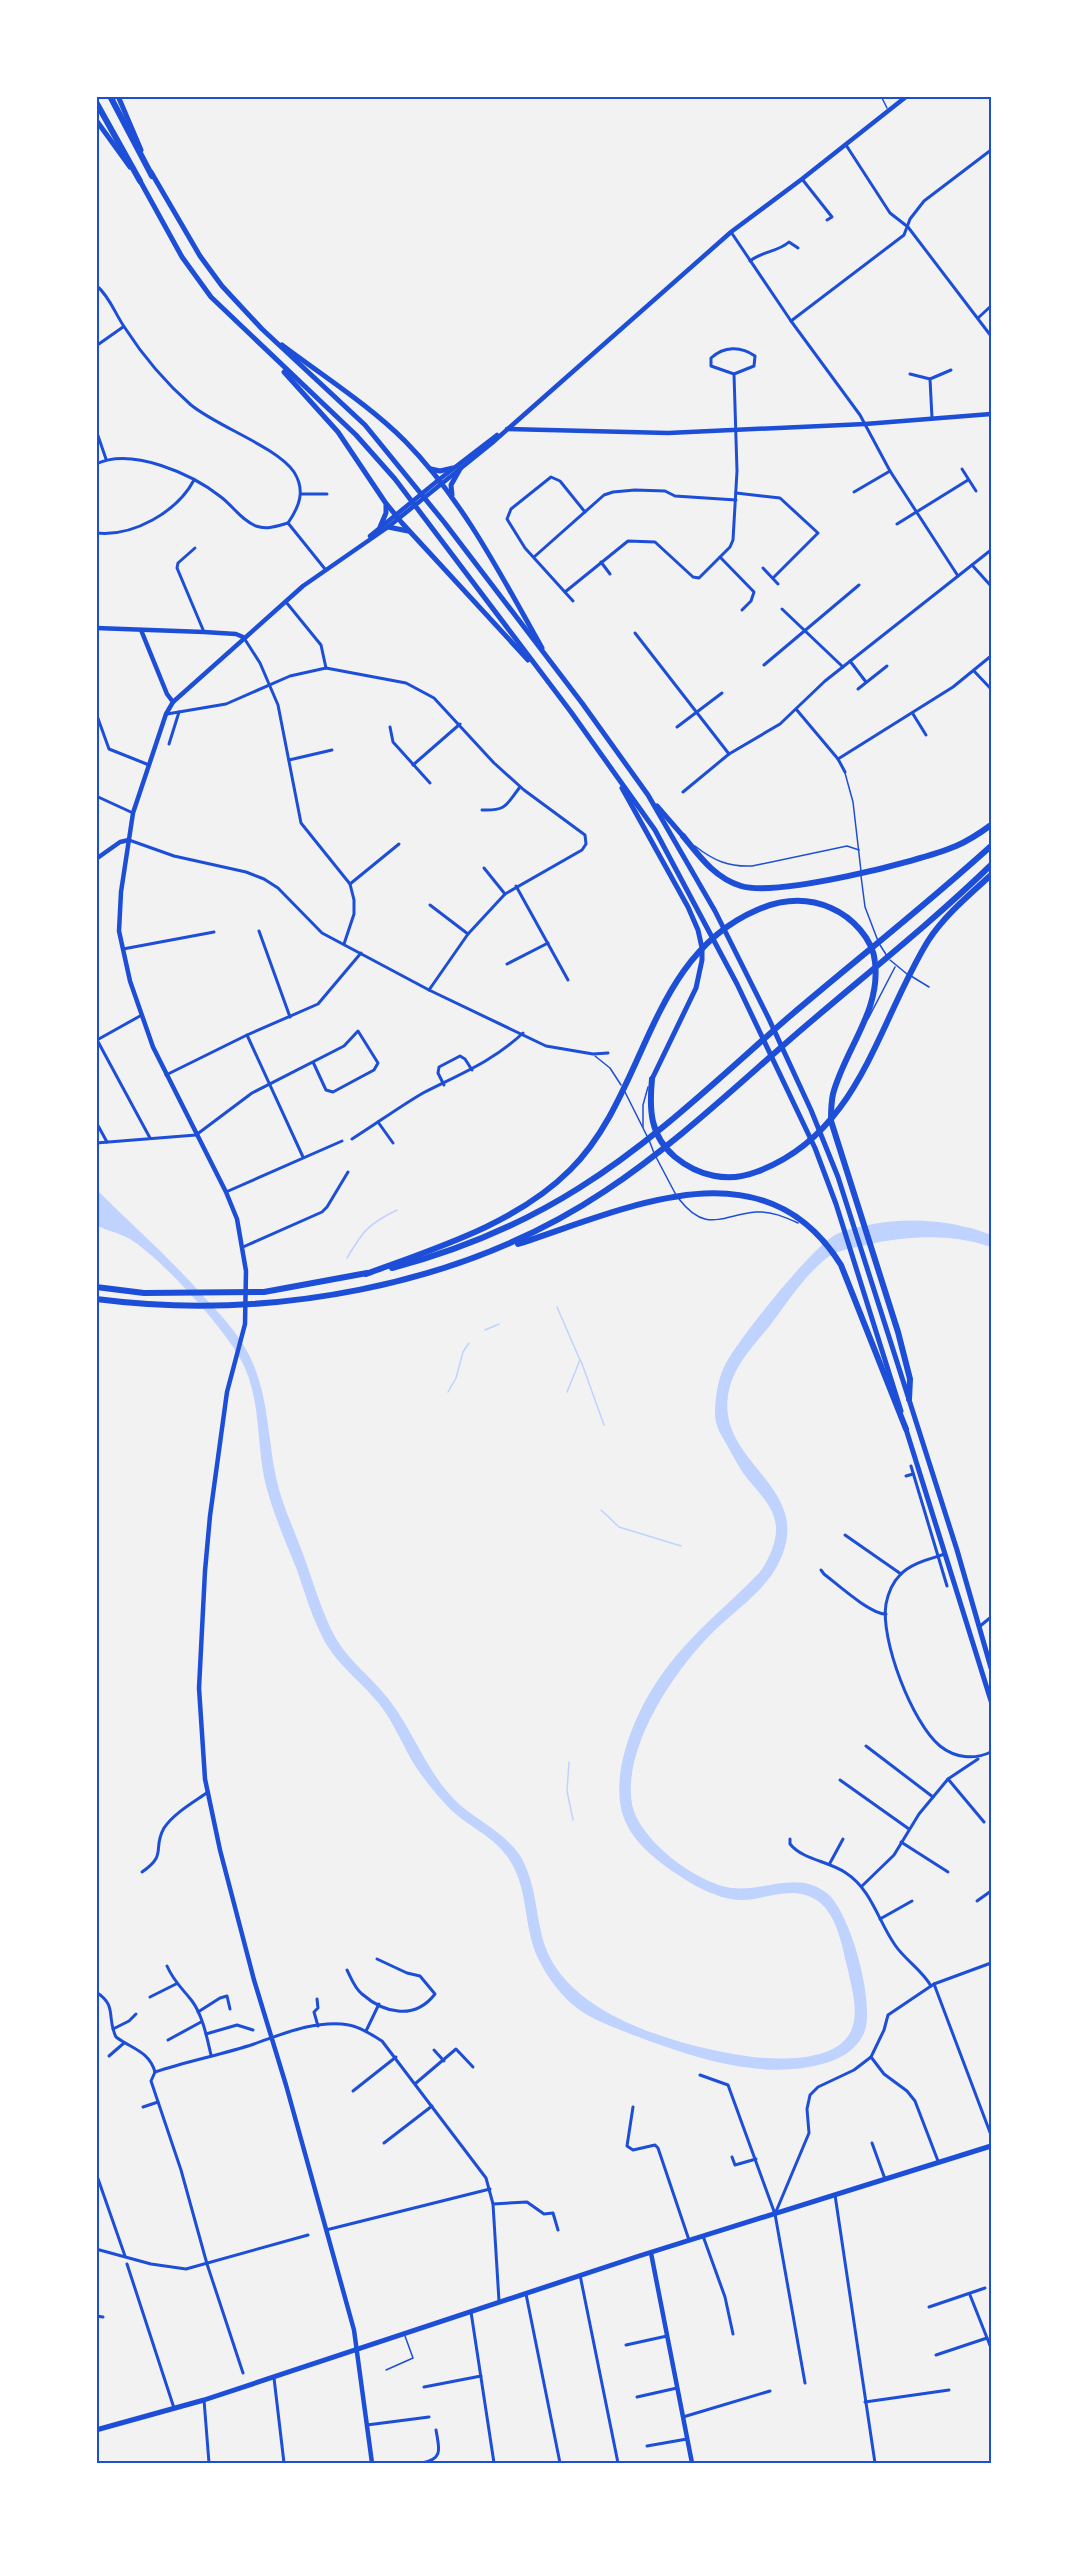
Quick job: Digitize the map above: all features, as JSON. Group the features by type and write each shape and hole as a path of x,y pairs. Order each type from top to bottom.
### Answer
{"highway":[{"path":"110,96 152,176"},
{"path":"96,102 140,182"},
{"path":"683,836 713,870 738,885 760,889 783,888 939,852 958,845 991,825"},
{"path":"96,1287 144,1293 264,1292 366,1274 437,1254 523,1219 580,1188 637,1147 991,846"},
{"path":"499,1250 574,1211 649,1160 898,948 991,865"},
{"path":"652,1079 650,1106 656,1135 670,1153 697,1171 728,1178 753,1174 780,1162 804,1146 830,1123 855,1088 930,938 941,924 991,875"},
{"path":"366,1274 469,1233 508,1214 538,1196 564,1175 585,1154 616,1103 667,997 696,956 736,921 768,905 790,900 816,902 834,909 850,920 873,950 875,962 873,997 834,1091 831,1121 881,1276 910,1379 909,1399"},
{"path":"96,1299 142,1305 260,1305 388,1283 499,1250 604,1213 662,1199 714,1192 752,1197 791,1212 806,1222 841,1265 906,1428"}],"main road":[{"path":"118,96 152,176 200,256 222,286 262,329 365,425 404,471 648,795 683,836"},
{"path":"365,542 380,527 507,429 731,232 907,96"},
{"path":"96,120 140,182 182,257 211,297 270,356 356,435 395,479 606,760 655,830 732,974 815,1148 836,1204 991,1701"},
{"path":"262,329 398,434 430,468 453,498 554,669"},
{"path":"270,356 341,436 385,502 509,641 542,674"},
{"path":"507,429 668,433 865,424 991,414"},
{"path":"430,468 440,471 457,469"},
{"path":"453,498 451,487 457,469"},
{"path":"380,527 386,512 385,502"},
{"path":"372,2463 354,2330 272,2036 254,1980 220,1850 208,1792 199,1688 202,1605 210,1516 227,1392 245,1324 246,1271 243,1247 237,1219 226,1192 166,1075 140,1016 119,932 121,891 133,813 166,714 173,702 285,601 325,569 388,526 397,516"},
{"path":"388,526 410,531"},
{"path":"96,628 204,632 236,634 243,637"},
{"path":"141,630 167,694 173,702"},
{"path":"606,760 688,908 698,930 702,948 696,988 652,1079"},
{"path":"648,795 715,911 749,977 824,1140 847,1203 909,1399 991,1668"},
{"path":"96,859 120,842 129,840"},
{"path":"96,2430 174,2410 499,2301 991,2146"},
{"path":"651,2253 692,2463"}],"street":[{"path":"846,145 890,213 908,227 991,336"},
{"path":"791,321 904,235 916,210 924,201 991,150"},
{"path":"802,179 832,217"},
{"path":"827,220 836,213"},
{"path":"731,232 865,424 890,471 957,576"},
{"path":"750,261 758,254 777,250 789,242 798,248"},
{"path":"96,464 106,459 142,460 168,468 194,480 221,497 244,519 258,527 271,528 288,523 297,508 301,494 296,474 276,455 213,420 191,405 167,383 123,327 105,292 98,286"},
{"path":"978,318 991,306"},
{"path":"96,346 123,327"},
{"path":"732,348 740,348 755,356 754,366 734,374 711,366 711,358 717,353 732,348"},
{"path":"909,374 930,379 951,370"},
{"path":"565,592 628,541 655,542 693,577 699,578 730,547 733,540 736,500 734,374"},
{"path":"930,379 932,420"},
{"path":"96,430 106,459"},
{"path":"962,469 976,491"},
{"path":"854,492 890,471"},
{"path":"573,602 534,557 507,519 511,509 551,477 560,481 585,512"},
{"path":"96,533 118,532 140,525 176,504 194,480"},
{"path":"897,524 968,480"},
{"path":"534,557 604,495 613,492 665,491 675,496 736,500"},
{"path":"736,493 780,498 818,533 773,578"},
{"path":"301,494 327,494"},
{"path":"288,523 325,569"},
{"path":"195,548 178,563 177,568 204,632"},
{"path":"683,792 729,754 768,733 850,661 991,550"},
{"path":"720,557 754,592 751,601 742,610"},
{"path":"600,562 610,574"},
{"path":"972,565 991,586"},
{"path":"763,568 778,584"},
{"path":"764,665 859,585"},
{"path":"285,601 321,645 326,668"},
{"path":"782,609 843,667"},
{"path":"635,633 729,754"},
{"path":"243,637 260,663 278,705 301,823 351,884 354,914 344,944"},
{"path":"838,759 912,714 974,671 991,656"},
{"path":"850,661 866,682"},
{"path":"858,689 887,666"},
{"path":"166,714 226,704 290,676 326,668 406,683 434,698 494,763 520,786 585,835 586,844 582,850 505,894 468,934 429,990"},
{"path":"974,671 991,689"},
{"path":"677,727 722,693"},
{"path":"796,709 838,759 844,772"},
{"path":"169,744 179,712"},
{"path":"96,713 109,749 149,765"},
{"path":"912,714 926,735"},
{"path":"413,765 460,724"},
{"path":"390,728 393,742 430,783"},
{"path":"289,760 332,750"},
{"path":"482,810 498,811 504,807 520,786"},
{"path":"96,796 133,813"},
{"path":"129,840 174,856 246,872 264,879 278,888 317,929 429,990 546,1046 593,1054 608,1053"},
{"path":"351,884 399,844"},
{"path":"484,868 505,894"},
{"path":"516,886 568,980"},
{"path":"430,905 468,934"},
{"path":"259,931 290,1017"},
{"path":"123,949 214,932"},
{"path":"507,964 548,943"},
{"path":"166,1075 247,1035 318,1004 361,953"},
{"path":"140,1016 96,1039 150,1138"},
{"path":"96,1143 196,1135 269,1082 344,1046 358,1031 378,1059 374,1070 333,1092 329,1092 313,1062"},
{"path":"352,1138 426,1092 472,1070 506,1049 523,1033"},
{"path":"247,1035 303,1157"},
{"path":"444,1085 438,1073 439,1067 460,1056 465,1059 472,1070"},
{"path":"96,1122 107,1143"},
{"path":"378,1122 393,1143"},
{"path":"226,1192 342,1141"},
{"path":"243,1247 322,1212 348,1172"},
{"path":"911,1466 947,1586"},
{"path":"906,1476 913,1474"},
{"path":"845,1535 901,1574"},
{"path":"947,1554 914,1565 901,1574 890,1593 886,1614 895,1664 916,1715 930,1735 946,1750 964,1757 980,1757"},
{"path":"821,1570 858,1600 879,1614 886,1614"},
{"path":"979,1628 991,1617"},
{"path":"866,1746 933,1797"},
{"path":"862,1887 882,1870 909,1829 948,1779 991,1752"},
{"path":"948,1779 984,1822"},
{"path":"840,1780 909,1829"},
{"path":"142,1872 154,1864 159,1857 159,1846 165,1828 185,1808 208,1792"},
{"path":"790,1839 789,1842 799,1853 830,1863 848,1874 862,1887 895,1945 933,1985 991,2135"},
{"path":"830,1863 843,1839"},
{"path":"901,1842 948,1872"},
{"path":"977,1901 991,1891"},
{"path":"880,1919 912,1901"},
{"path":"346,1971 362,1994 379,2004 404,2013 427,2005 435,1994 420,1976 407,1973 377,1959"},
{"path":"775,2214 809,2133 807,2109 810,2095 818,2087 854,2070 871,2057 884,2030 888,2015 933,1985 991,1963"},
{"path":"167,1966 176,1984 193,2002 198,2012 211,2055"},
{"path":"150,1997 176,1984"},
{"path":"96,1992 107,1999 111,2008 112,2029 116,2037 145,2053 152,2062 155,2072 151,2081 182,2170 207,2264 243,2373"},
{"path":"198,2012 227,1996 230,2009"},
{"path":"317,1999 318,2008 314,2012 318,2026"},
{"path":"366,2031 379,2004"},
{"path":"112,2029 129,2021 136,2014"},
{"path":"168,2040 201,2022"},
{"path":"206,2034 237,2025 253,2030"},
{"path":"155,2072 254,2044 272,2036 318,2026 348,2025 366,2031 382,2041 486,2178 493,2204 499,2301"},
{"path":"110,2056 124,2043"},
{"path":"416,2083 456,2049 473,2067"},
{"path":"434,2050 444,2061"},
{"path":"353,2091 396,2057"},
{"path":"871,2057 884,2074 907,2091 915,2101 938,2162"},
{"path":"700,2075 728,2085 775,2214 805,2383"},
{"path":"142,2107 158,2102"},
{"path":"384,2143 432,2106"},
{"path":"633,2107 627,2146 633,2150 655,2145 658,2148 689,2240"},
{"path":"872,2143 885,2179"},
{"path":"732,2157 735,2165 756,2159"},
{"path":"96,2173 125,2256"},
{"path":"326,2230 490,2189"},
{"path":"835,2195 875,2463"},
{"path":"493,2204 527,2202 544,2214 554,2213 558,2230"},
{"path":"96,2249 186,2269 308,2235"},
{"path":"703,2236 725,2297 734,2334"},
{"path":"128,2264 174,2410"},
{"path":"580,2275 618,2463"},
{"path":"929,2307 970,2295 985,2288"},
{"path":"526,2293 560,2463"},
{"path":"970,2295 991,2348"},
{"path":"471,2311 494,2463"},
{"path":"96,2316 103,2317"},
{"path":"626,2345 667,2336"},
{"path":"936,2355 987,2338"},
{"path":"424,2387 482,2376"},
{"path":"274,2378 284,2463"},
{"path":"637,2397 677,2388"},
{"path":"865,2402 949,2390"},
{"path":"683,2417 770,2391"},
{"path":"204,2400 208,2463"},
{"path":"367,2425 429,2416"},
{"path":"422,2463 433,2461 437,2456 439,2448 436,2430"},
{"path":"647,2446 687,2439"}],"lane":[{"path":"881,96 890,111"},
{"path":"844,772 853,802 866,907 883,951 895,966 929,987"},
{"path":"683,836 718,862 738,866 752,866 847,846 859,850"},
{"path":"860,1032 895,966"},
{"path":"593,1054 610,1068 619,1081 671,1188 693,1214 716,1221 753,1212 777,1214 819,1236"},
{"path":"643,1127 644,1097 652,1079"},
{"path":"386,2370 412,2358 404,2333"}],"water":[{"path":"96,1189 192,1284 228,1323 243,1344 254,1366 263,1395 280,1493 321,1606 334,1635 346,1653 390,1701 430,1768 449,1794 460,1805 506,1839 519,1854 529,1876 545,1946 558,1970 576,1991 600,2008 655,2034 713,2050 781,2059 813,2056 827,2051 839,2045 852,2029 855,2012 848,1970 835,1923 825,1907 809,1896 799,1894 780,1894 739,1900 708,1892 682,1878 652,1856 630,1830 620,1805 619,1785 627,1744 654,1685 687,1644 759,1573 769,1558 775,1539 776,1527 772,1512 741,1470 718,1427 715,1410 720,1379 731,1355 759,1316 813,1254 839,1233 876,1223 915,1220 954,1224 991,1235 991,1247 958,1239 924,1237 873,1243 833,1254 806,1278 750,1349 731,1381 728,1415 735,1436 774,1491 784,1511 787,1532 781,1558 769,1579 700,1646 669,1686 644,1733 635,1758 631,1781 632,1804 637,1818 657,1845 686,1869 702,1878 732,1888 793,1882 817,1887 828,1894 837,1905 853,1939 864,1982 867,2020 861,2039 853,2048 832,2061 802,2068 777,2070 728,2064 679,2051 590,2017 560,1992 539,1960 530,1934 519,1879 506,1855 449,1808 433,1790 415,1765 385,1711 336,1658 320,1632 270,1501 264,1477 256,1408 250,1381 237,1353 194,1298 144,1249 122,1235 96,1225"}],"waterway":[{"path":"347,1258 367,1229 397,1210"},
{"path":"557,1307 580,1360 567,1392"},
{"path":"485,1330 499,1324"},
{"path":"448,1392 456,1378 463,1352 469,1343"},
{"path":"581,1361 604,1425"},
{"path":"601,1510 619,1527 681,1546"},
{"path":"569,1762 567,1791 573,1820"}]}
